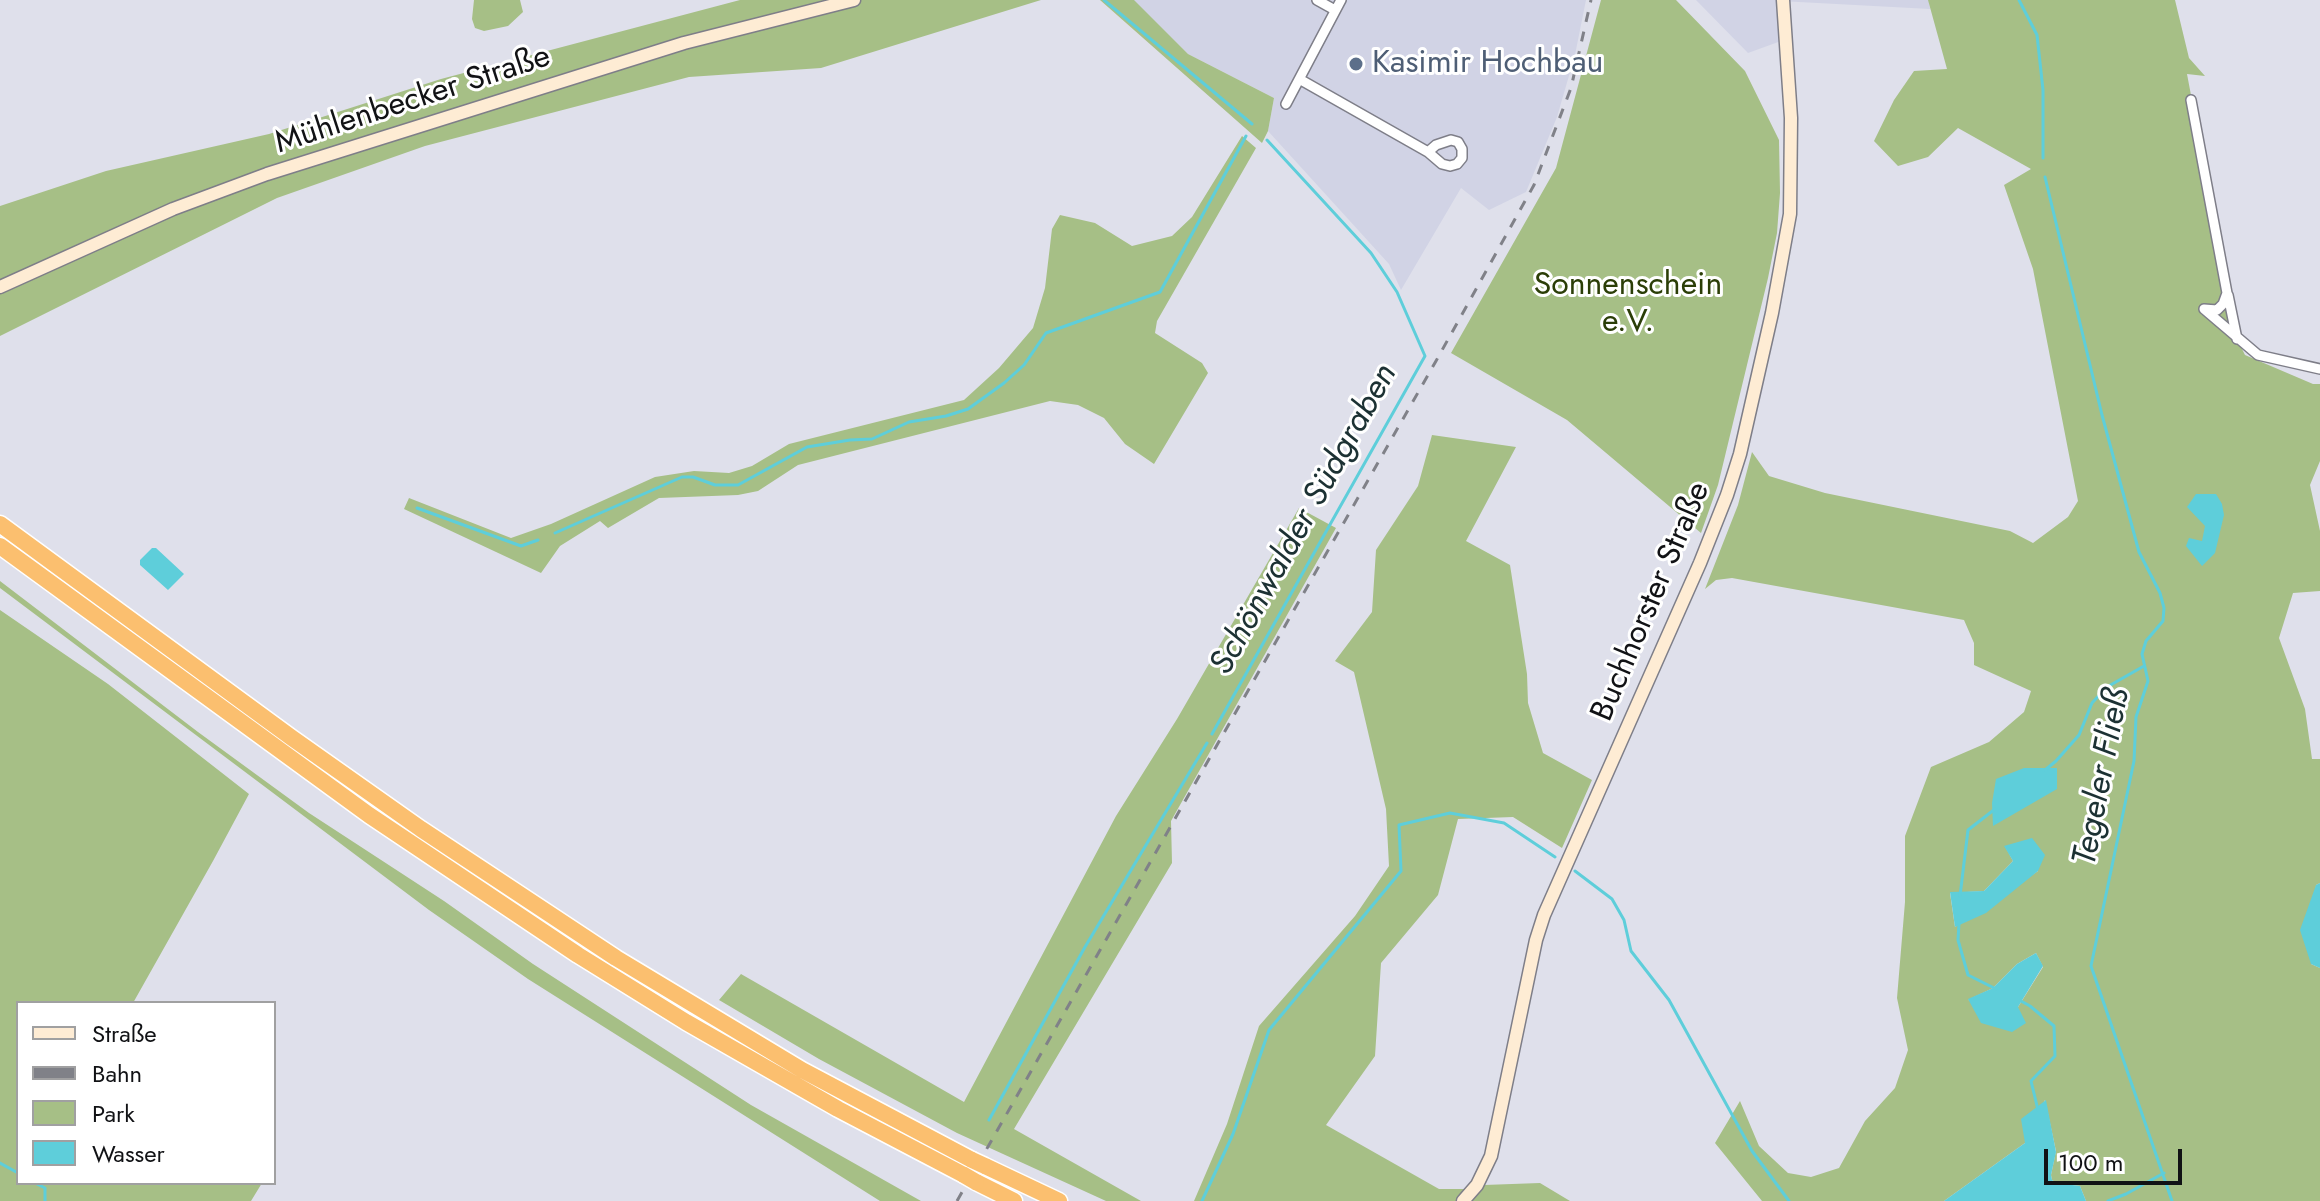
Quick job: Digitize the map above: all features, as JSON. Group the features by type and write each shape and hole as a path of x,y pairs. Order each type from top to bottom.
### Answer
{"highway":[{"path":"0,524 356,784 616,958 802,1070 979,1163 1059,1201"},
{"path":"0,546 369,815 578,955 686,1022 838,1109 1014,1201"}],"main road":[{"name":"Mühlenbecker Straße","path":"0,287 173,209 267,174 684,43 854,0"},
{"name":"Buchhorster Straße","path":"1463,1201 1477,1185 1492,1154 1536,940 1544,915 1700,563 1740,454 1772,313 1790,214 1791,118 1783,0"}],"street":[{"path":"1317,0 1335,10"},
{"path":"1286,104 1341,0"},
{"path":"1301,80 1428,152"},
{"path":"2191,100 2237,339"},
{"path":"2227,293 2217,310 2204,309 2237,339 2258,355 2320,369"}],"shaded area":[{"path":"1133,0 1586,0 1575,55 1557,117 1526,192 1489,210 1461,188 1401,290 1389,264 1268,131 1274,98 1188,54"},
{"path":"1696,0 1929,0 1930,9 1780,1 1781,41 1748,53"}],"green space":[{"path":"474,0 520,0 523,12 508,26 484,31 475,28 472,19"},
{"path":"740,0 1041,0 821,68 689,77 425,146 277,198 0,336 0,206 106,171 269,134 441,79"},
{"path":"1100,0 1134,0 1188,54 1274,98 1268,131 1262,143"},
{"name":"Sonnenschein e.V.","path":"1601,0 1676,0 1745,71 1779,140 1777,233 1718,485 1701,533 1567,420 1451,353 1556,168"},
{"path":"1928,0 2175,0 2189,58 2205,76 2187,74 2237,339 2245,355 2313,384 2320,384 2320,461 2310,485 2320,531 2320,591 2293,593 2279,638 2305,709 2312,759 2320,759 2320,883 2316,885 2311,964 2320,968 2320,1201 2086,1201 2080,1186 2052,1180 2056,1151 2045,1100 2025,1143 1944,1201 1762,1201 1715,1143 1740,1101 1759,1146 1788,1173 1811,1177 1839,1168 1865,1121 1895,1088 1908,1050 1897,998 1905,902 1905,836 1931,767 1989,742 2024,712 2031,691 1974,665 1974,643 1964,620 1732,578 1716,580 1705,589 1738,505 1752,452 1769,476 1825,493 2010,531 2033,543 2068,517 2078,501 2033,269 2004,185 2031,169 1958,128 1928,157 1898,166 1874,141 1894,100 1914,71 1947,69","holes":["2005,846 2038,871 1955,927 1950,893 1984,891 2013,861","2036,953 2043,967 2018,1007 1968,1000 1993,988 2017,964"]},
{"path":"1242,136 1256,148 1157,321 1155,333 1202,363 1208,373 1154,464 1125,444 1104,418 1078,405 1050,401 798,465 758,491 738,495 659,498 608,528 600,521 560,546 541,573 404,509 409,498 511,538 551,524 655,477 694,471 729,473 752,466 789,444 964,400 999,368 1033,328 1045,288 1052,229 1060,215 1095,223 1132,246 1172,236 1192,217"},
{"path":"1432,435 1516,447 1466,541 1510,565 1527,674 1528,703 1543,753 1592,780 1562,848 1513,817 1458,819 1438,895 1381,963 1375,1056 1326,1125 1439,1189 1468,1189 1456,1201 1194,1201 1227,1124 1259,1026 1355,916 1389,866 1386,809 1354,672 1335,661 1372,612 1376,550 1418,486"},
{"path":"1299,508 1336,528 1171,821 1172,863 1014,1129 1141,1201 1106,1201 957,1133 819,1059 719,1000 741,974 964,1102 1116,816 1177,719"},
{"path":"0,581 309,813 444,901 533,964 751,1105 921,1201 880,1201 528,979 429,910 0,588"},
{"path":"0,610 108,684 249,794 134,1001 16,1001 16,1185 261,1185 251,1201 0,1201"},
{"path":"1540,1183 1570,1201 1470,1201 1484,1185"}],"water":[{"path":"2196,494 2216,494 2224,515 2215,553 2202,566 2186,546 2189,538 2202,541 2205,526 2187,507"},
{"path":"156,548 184,574 168,590 140,565 140,560"},
{"path":"2024,768 2057,768 2057,789 1993,826 1992,803 1996,779"},
{"path":"2032,838 2045,855 2038,871 1986,913 1955,927 1950,892 1984,891 2013,861 2004,846"},
{"path":"2320,883 2320,968 2311,964 2300,930 2316,885"},
{"path":"2036,953 2043,966 2018,1007 2026,1023 2012,1032 1981,1023 1968,999 1993,988 2017,964"},
{"path":"2046,1100 2056,1152 2052,1180 2080,1186 2086,1201 1944,1201 2025,1143 2021,1119"}],"waterway":[{"name":"Schönwalder Südgraben","path":"1104,0 1252,124"},
{"name":"Tegeler Fließ","path":"2019,0 2037,35 2043,90 2043,158"},
{"path":"555,533 682,477 693,477 715,485 738,485 807,447 872,439 909,422 968,409 1024,365 1046,333 1160,292 1246,136"},
{"name":"Schönwalder Südgraben","path":"1212,734 1425,356 1397,292 1371,253 1267,140"},
{"name":"Tegeler Fließ","path":"2045,177 2102,415 2139,552 2160,593 2164,608 2163,621 2146,641 2142,654 2148,681 2136,717 2134,761 2091,966 2172,1201"},
{"path":"417,508 521,546 538,540"},
{"path":"2045,770 2079,735 2092,703 2107,687 2144,666"},
{"name":"Schönwalder Südgraben","path":"989,1120 1085,947 1207,743"},
{"path":"1960,896 1968,830 1995,809"},
{"path":"1202,1201 1233,1134 1269,1030 1401,871 1399,825 1450,813 1504,823 1555,857"},
{"path":"1575,871 1612,899 1624,920 1631,951 1669,1000 1752,1151 1789,1201"},
{"path":"1959,923 1958,940 1968,975 1996,989"},
{"path":"2021,1001 2054,1026 2055,1056 2031,1081 2038,1110"},
{"path":"0,1163 16,1172"},
{"path":"2108,1201 2164,1173"},
{"path":"39,1185 45,1188 45,1201"}],"railway":[{"path":"957,1201 1534,185 1571,88 1591,0"}],"place":[{"name":"Kasimir Hochbau","path":"1356,64"}]}
